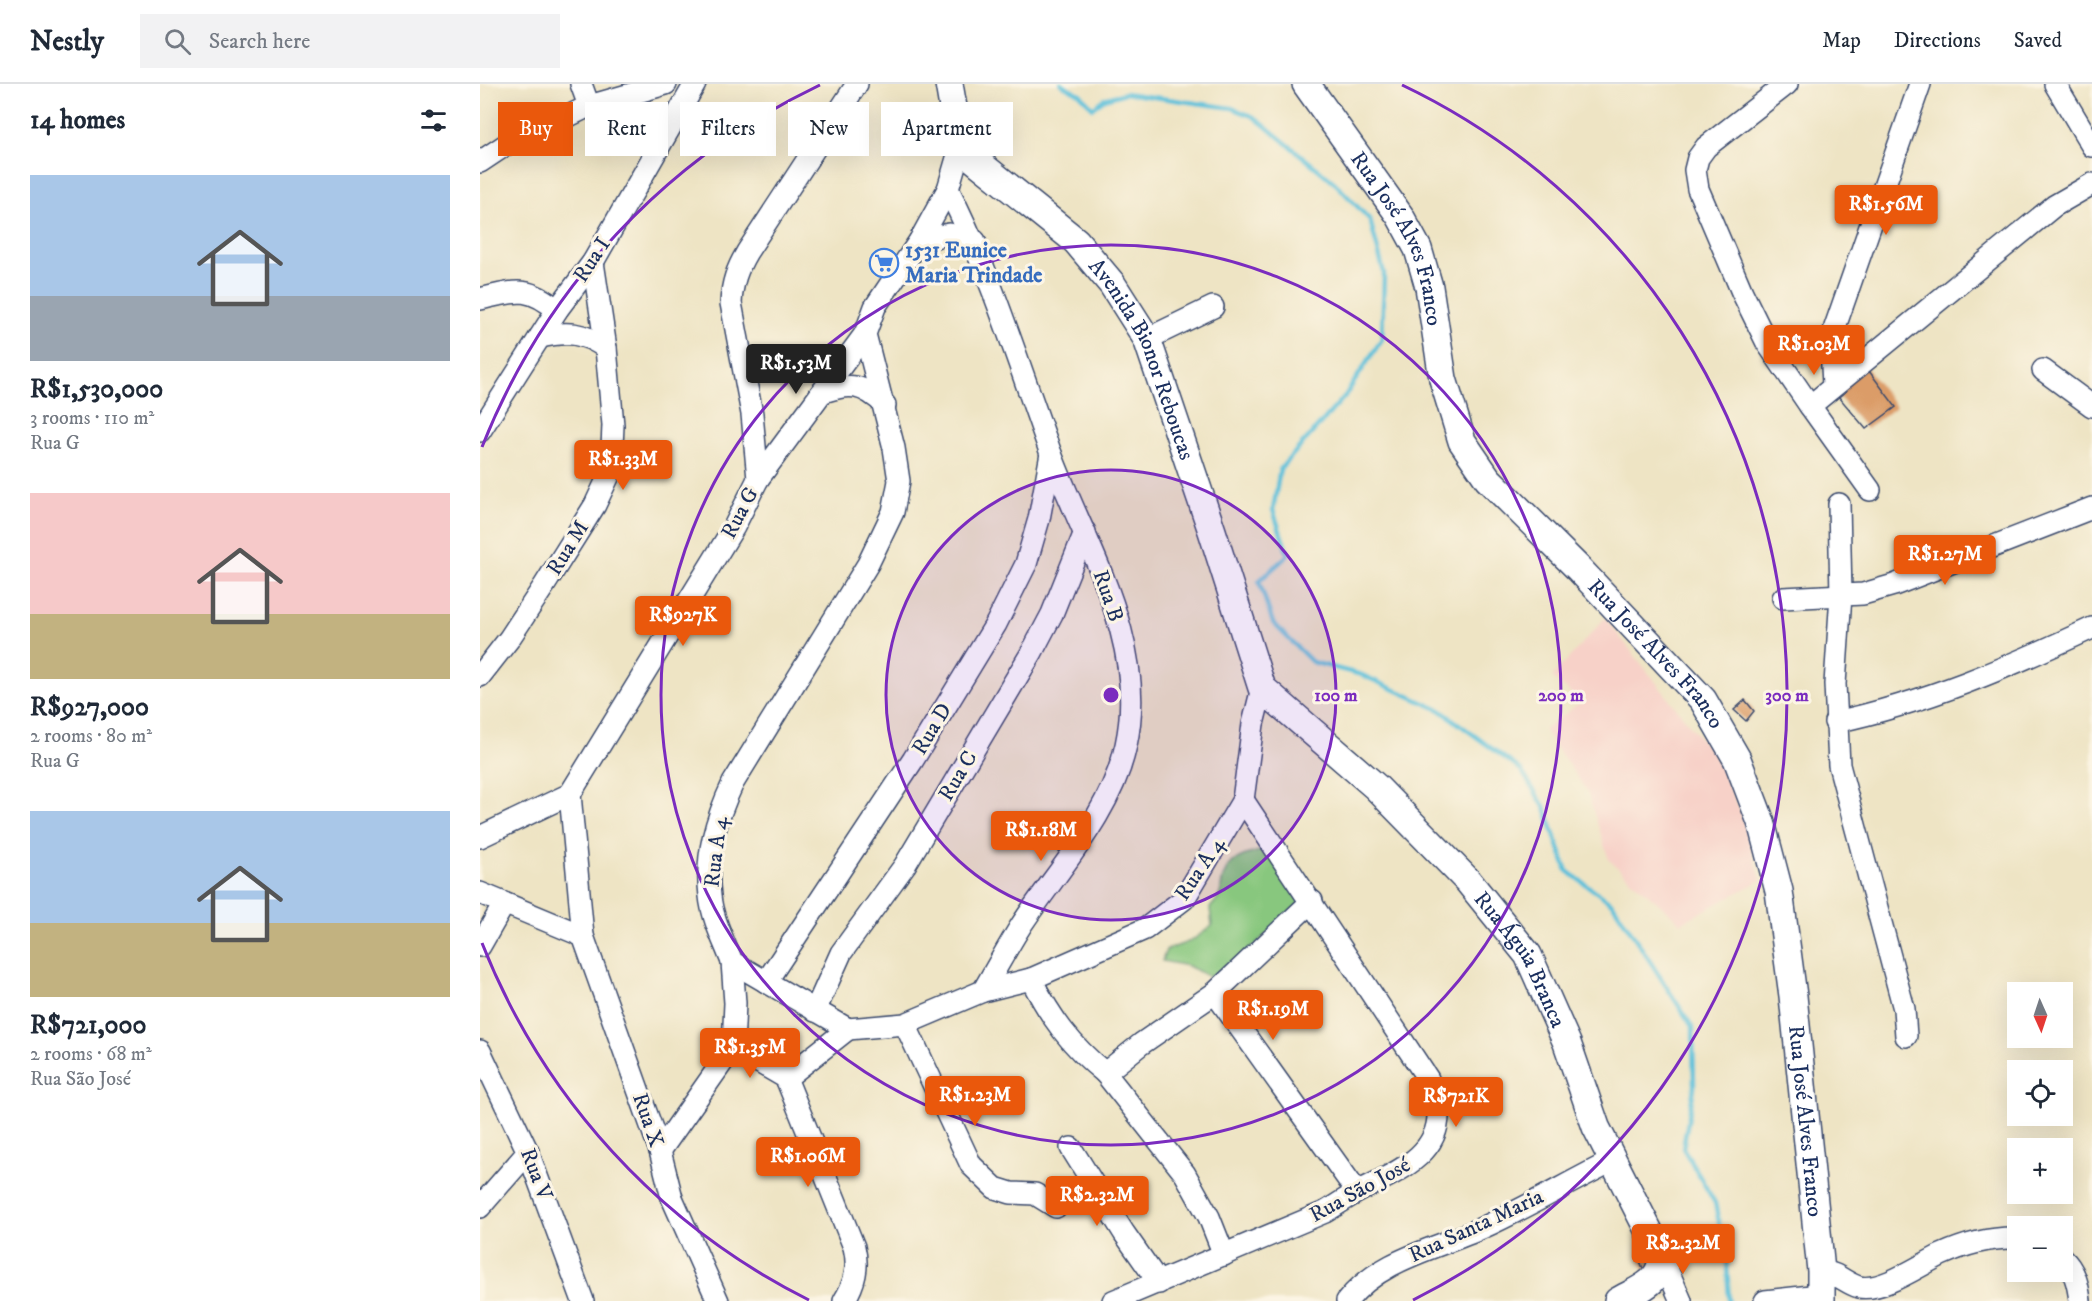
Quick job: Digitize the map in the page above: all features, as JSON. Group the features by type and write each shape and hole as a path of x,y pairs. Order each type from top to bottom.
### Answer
{"main road":[{"path":"949,84 952,102"},
{"name":"Rua José Alves Franco","path":"1306,84 1400,216 1418,249 1429,287 1443,379 1462,441 1488,479 1579,568 1703,700 1737,759 1761,822 1779,891 1793,996 1821,1289"},
{"name":"Avenida Bionor Reboucas","path":"970,156 1076,241 1112,284 1147,339 1262,688"},
{"name":"Rua Águia Branca","path":"1262,688 1376,787 1468,881 1528,955 1543,986 1612,1161 1659,1268"},
{"path":"1618,1301 1659,1268"}],"street":[{"path":"581,84 588,102"},
{"path":"603,102 666,84"},
{"name":"Rua I","path":"480,431 557,310 593,262 695,84"},
{"name":"Rua G","path":"570,794 734,527 758,479 753,425 731,303 736,271 857,84"},
{"path":"1787,84 1706,147 1698,158 1695,170 1698,189 1742,292 1767,343 1870,490"},
{"path":"1833,385 1831,348 1834,327 1920,84"},
{"path":"2055,84 2092,146"},
{"path":"480,162 513,140 585,108"},
{"path":"758,479 867,327 894,275 920,240 948,189 958,156"},
{"path":"1810,406 2054,206 2092,184"},
{"name":"Rua B","path":"948,189 975,241 1051,454 1085,532 1118,620 1131,690 1126,746 1110,790 1090,825 1021,926 983,991"},
{"path":"920,240 949,234 975,241"},
{"name":"Rua M","path":"480,676 509,639 544,586 595,505 611,471 613,425 606,348 593,262"},
{"path":"480,298 514,291 532,292 557,310"},
{"path":"1147,339 1213,307"},
{"name":"Rua A 4","path":"733,1047 735,1003 732,962 710,896 710,857 717,817 733,783 868,564 893,512 899,481 867,327"},
{"path":"540,337 564,332 577,333 591,338 606,348"},
{"path":"2043,370 2092,406"},
{"path":"821,393 837,387 854,386 870,391 885,405"},
{"name":"Rua D","path":"766,982 913,760 996,624 1026,564 1039,519 1051,454"},
{"path":"1839,504 1841,595 1836,644 1835,722 1839,765 1904,1009 1906,1036"},
{"path":"1783,598 1863,594 1894,585 2092,508"},
{"name":"Rua C","path":"815,1011 841,952 905,865 1032,652 1052,614 1085,532"},
{"path":"1835,722 1918,700 2016,663 2092,628"},
{"path":"1243,800 1254,716 1262,688"},
{"path":"480,837 570,794"},
{"name":"Rua X","path":"570,794 583,936 660,1151 672,1198 718,1301"},
{"name":"Rua A 4","path":"848,1029 905,1024 983,991 1031,979 1145,929 1184,899 1243,800"},
{"name":"Rua São José","path":"1113,1301 1325,1212 1357,1192 1382,1182 1420,1155 1433,1140 1438,1108 1428,1079 1243,800"},
{"path":"480,893 583,936"},
{"path":"1105,1073 1215,993 1312,901"},
{"path":"480,946 504,904"},
{"path":"732,962 848,1029 786,1078"},
{"path":"1031,979 1064,1035 1080,1053 1105,1073 1185,1174 1209,1217 1224,1255"},
{"path":"1215,993 1357,1192"},
{"path":"905,1024 971,1165 995,1188 1011,1193 1035,1194 1056,1207"},
{"path":"660,1151 733,1047 786,1078 854,1247 857,1265 853,1286 844,1301"},
{"name":"Rua V","path":"480,1051 528,1152 583,1301"},
{"path":"1071,1148 1124,1233 1159,1283"},
{"path":"480,1207 528,1152"},
{"name":"Rua Santa Maria","path":"1347,1301 1362,1283 1410,1255 1482,1228 1612,1161"},
{"path":"1772,1300 1821,1289 1834,1273 1859,1287 1882,1284 1942,1254 1972,1243 2007,1239"},
{"name":"Rua Águia Branca","path":"1659,1268 1681,1301"},
{"path":"2073,1271 2077,1279 2080,1301"}],"shaded area":[{"path":"1605,618 1715,757 1740,810 1761,880 1681,923 1609,860 1587,791 1544,730 1581,702 1552,677"}],"green space":[{"path":"1267,849 1301,902 1240,959 1210,977 1188,966 1162,961 1166,950 1191,941 1212,926 1210,908 1220,894 1224,875 1231,864 1248,854"}],"building":[{"path":"1866,367 1896,407 1866,429 1833,390"},
{"path":"1745,700 1754,711 1746,721 1734,710"},
{"path":"1648,1251 1652,1267 1644,1271 1638,1256"}],"waterway":[{"path":"1061,84 1080,94 1093,108 1104,99 1125,93 1232,108 1254,117 1335,183 1370,220 1384,273 1382,339 1345,396 1280,469 1273,510 1288,555 1259,581 1273,623 1312,662 1362,675 1440,710 1521,770 1545,808 1567,871 1613,904 1693,1028 1694,1088 1683,1148 1715,1203 1727,1263 1729,1301"}],"place":[{"name":"1531 Eunice Maria Trindade","path":"884,263"}]}
